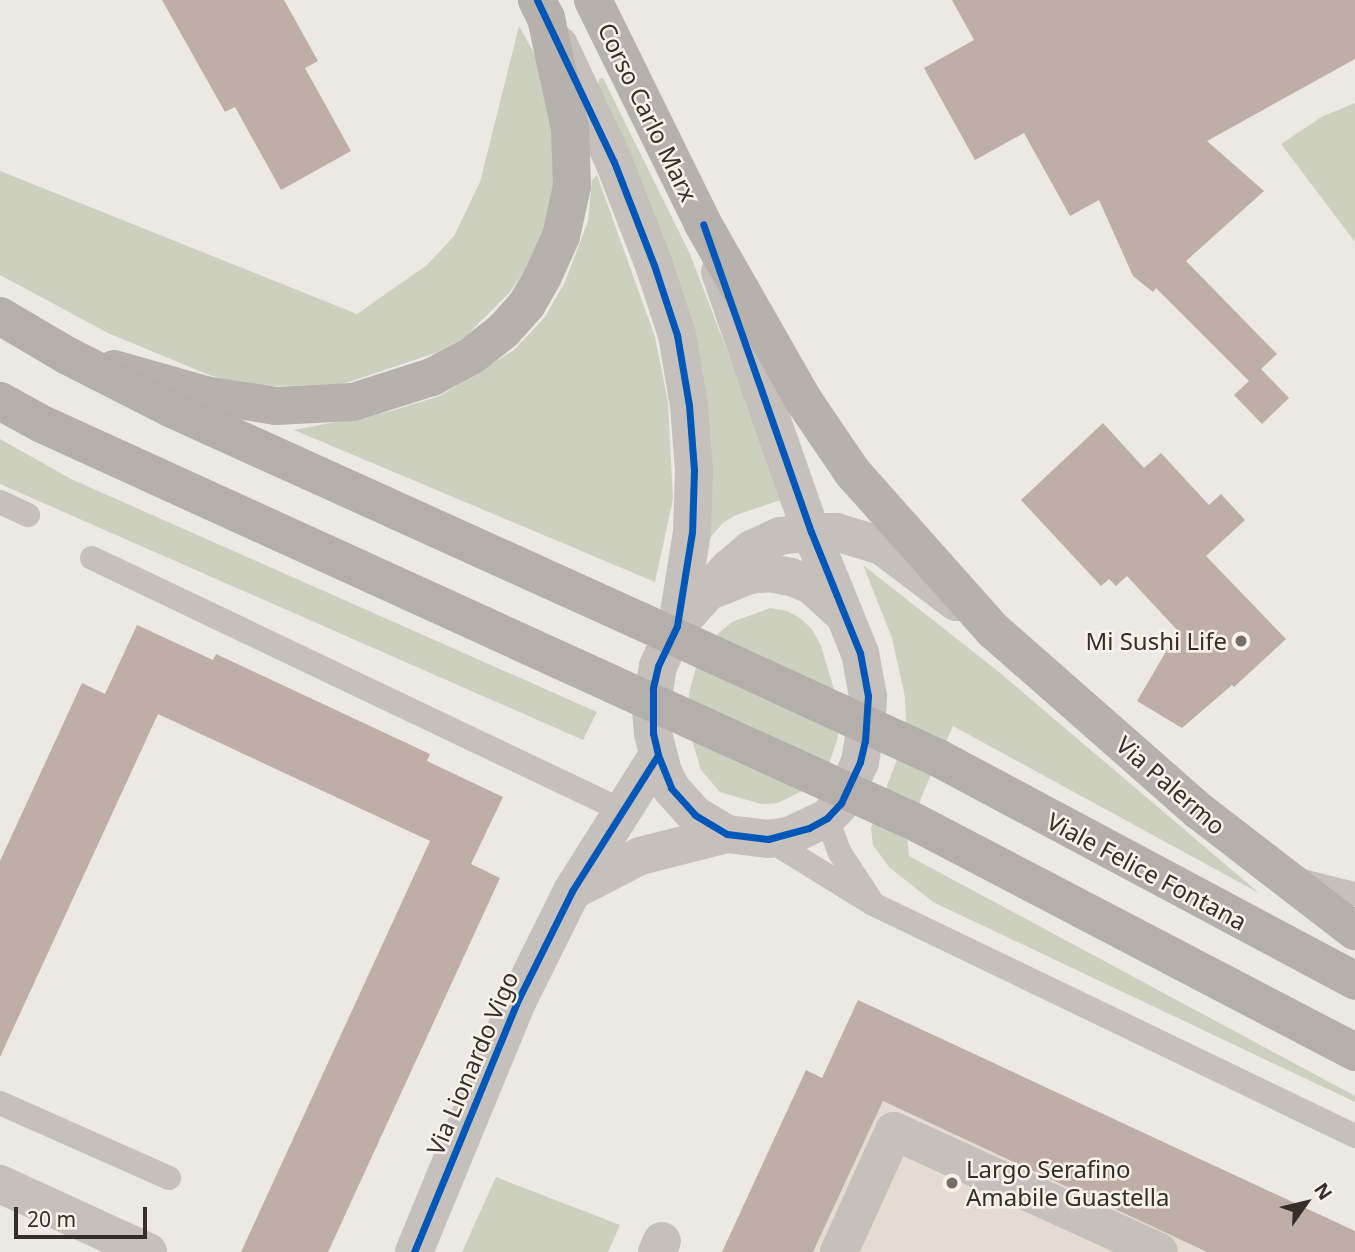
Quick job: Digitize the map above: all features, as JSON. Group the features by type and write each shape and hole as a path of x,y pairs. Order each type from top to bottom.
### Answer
{"main road":[{"name":"Corso Carlo Marx","path":"593,0 702,224 804,401 853,473 994,631"},
{"path":"68,356 205,395 276,406 353,402 432,377 471,356 503,331 527,304 561,236 572,186 570,129 542,9"},
{"name":"Viale Felice Fontana","path":"0,316 68,356 172,409 940,759 1355,981"},
{"path":"0,401 42,424 911,820 1355,1052"},
{"name":"Via Palermo","path":"994,631 1199,811 1280,876 1355,931"}],"street":[{"path":"542,9 614,162 654,265 677,335 689,405 694,470 692,532 677,626 658,666 653,688 652,721 658,755 663,772 682,803 710,826 727,834 768,839 789,836 827,817 841,803 851,783 865,741 868,696 860,653 811,532 702,224"},
{"path":"677,626 729,568 752,549 780,536 836,532 882,546 994,631"},
{"path":"710,592 748,575 770,573 791,577 828,597 842,613 852,632"},
{"name":"Via Lionardo Vigo","path":"414,1252 518,1000 572,891 658,755"},
{"path":"572,891 640,856 727,834"},
{"path":"839,1252 894,1131 1160,1252"},
{"path":"0,1184 148,1252"}],"lane":[{"path":"0,502 28,515"},
{"path":"92,558 623,811"},
{"path":"827,817 840,853 873,904"},
{"path":"768,839 873,904 1355,1136"},
{"path":"1280,876 1355,894"},
{"path":"0,1103 169,1178"}],"green space":[{"path":"519,26 534,53 552,128 555,171 551,208 530,262 510,292 466,336 441,351 340,385 273,386 235,382 209,375 108,333 0,275 0,171 357,314 427,265 454,236 480,182"},
{"path":"603,78 690,254 784,499 736,515 723,523 708,540 598,85 599,79"},
{"path":"1355,103 1355,242 1281,144 1323,116"},
{"path":"597,175 655,337 668,402 673,499 655,582 294,430 387,412 440,396 514,350 545,317 565,282 588,221 592,180"},
{"path":"0,439 71,479 597,712 583,740 0,484"},
{"path":"863,565 999,672 1259,893 953,726 907,837 909,856 1355,1096 1355,1102 933,902 889,867 873,845 871,828 898,757 906,719 905,697 892,638"},
{"path":"770,608 787,611 800,618 812,629 821,646 838,703 838,737 827,770 804,790 778,803 761,804 720,792 701,770 690,733 689,693 698,660 712,639 732,622"},
{"path":"496,1177 620,1225 608,1252 462,1252"}],"shaded area":[{"name":"Largo Serafino Amabile Guastella","path":"883,1101 909,1113 1207,1252 813,1252"}],"building":[{"path":"162,0 284,0 318,61 305,68 351,151 281,190 235,107 225,112"},
{"path":"952,0 1355,0 1355,59 1207,141 1264,191 1186,261 1277,354 1261,369 1289,398 1262,424 1234,395 1249,381 1156,288 1153,292 1133,276 1099,200 1070,216 1024,133 975,160 924,68 974,40"},
{"path":"1103,423 1144,468 1161,453 1209,505 1221,494 1245,520 1206,556 1286,639 1234,687 1232,685 1182,728 1137,701 1178,631 1127,576 1116,586 1109,579 1101,586 1021,500"},
{"path":"137,625 213,660 216,654 430,754 427,761 503,797 471,864 500,878 328,1252 241,1252 430,841 158,714 0,1057 0,861 82,683 105,694"},
{"path":"858,1000 1355,1231 1355,1252 1207,1252 883,1101 813,1252 722,1252 806,1070 822,1078"}],"cycle path":[{"path":"537,0 614,162 654,265 677,335 689,405 694,470 692,532 677,626 658,666 653,688 653,733 658,755 671,788 695,815 727,834 768,839 809,828 827,818 841,803 860,762 865,741 868,696 860,653 811,532 703,224"},
{"path":"414,1252 518,1000 572,891 658,755"}],"place":[{"name":"Mi Sushi Life","path":"1241,641"},
{"name":"Largo Serafino Amabile Guastella","path":"952,1183"}]}
